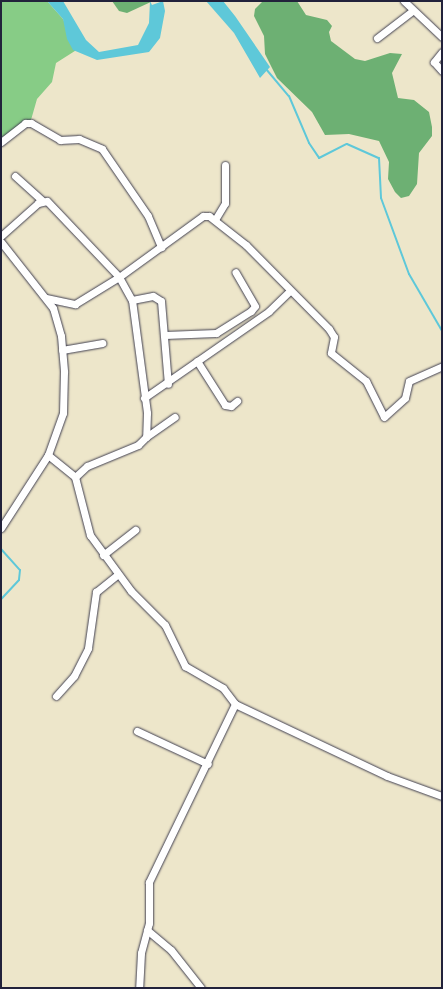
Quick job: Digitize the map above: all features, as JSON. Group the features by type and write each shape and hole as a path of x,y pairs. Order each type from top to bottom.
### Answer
{"street":[{"path":"404,1 412,11 442,36"},
{"path":"377,38 412,11"},
{"path":"442,52 434,62 442,70"},
{"path":"1,142 24,123 31,123 60,140 78,139 102,149 148,216 161,246"},
{"path":"216,218 225,203 225,165"},
{"path":"16,176 42,200 52,205 120,277 132,300 144,398 146,437"},
{"path":"1,236 42,200"},
{"path":"46,298 75,304 120,277 203,216 216,218 332,334 331,353 366,381 384,417 405,398 409,381 442,366"},
{"path":"1,242 46,298 58,321 62,350 63,413 48,455 1,528"},
{"path":"165,335 216,333 251,311 255,306 235,272"},
{"path":"144,398 168,384 197,361 270,311 290,291"},
{"path":"132,300 159,298 163,305 168,384"},
{"path":"62,350 102,343"},
{"path":"197,361 225,405 231,406 237,401"},
{"path":"75,477 87,466 138,445 146,437 175,417"},
{"path":"48,455 75,477 88,529 103,555 118,574 165,624 185,666 229,693 234,704 387,776 442,796"},
{"path":"103,555 135,530"},
{"path":"56,696 74,676 80,657 88,648 96,592 118,574"},
{"path":"139,988 141,953 147,930 149,882 208,764 234,704"},
{"path":"138,731 208,764"},
{"path":"147,930 171,950 200,988"}],"green space":[{"path":"1,1 47,1 63,19 78,49 56,63 52,82 37,99 31,120 1,141"},
{"path":"112,1 153,1 127,13 119,11"},
{"path":"263,1 297,1 306,15 327,20 332,26 329,32 331,41 355,59 365,61 390,53 402,54 392,73 398,98 414,100 429,112 432,127 432,136 419,153 417,184 409,196 401,198 395,192 388,179 389,162 379,141 349,134 325,135 312,112 277,78 265,54 264,36 254,16 255,9"}],"water":[{"path":"47,1 63,1 86,40 99,52 138,45 149,23 150,1 152,5 163,1 165,11 160,38 149,52 97,60 73,50 67,39 63,19"},
{"path":"206,1 223,1 235,16 270,67 260,78 234,33"}],"waterway":[{"path":"266,69 289,96 309,143 319,158 347,144 379,158 381,198 409,274 442,331"},
{"path":"1,549 20,570 19,580 1,599"}]}
